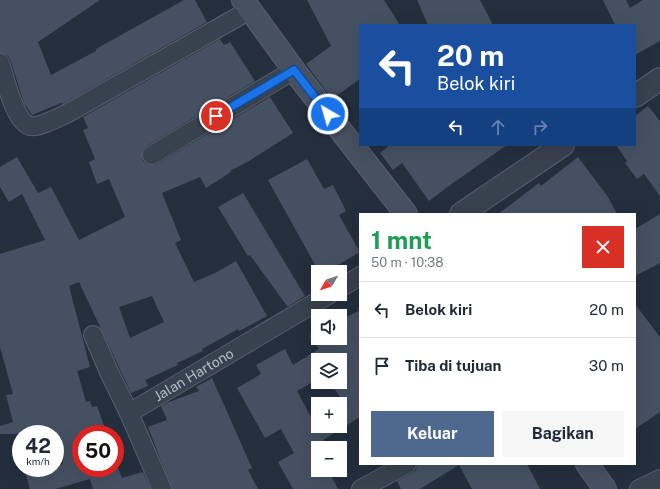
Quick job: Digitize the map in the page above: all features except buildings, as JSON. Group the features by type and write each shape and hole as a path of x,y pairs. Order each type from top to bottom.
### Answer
{"main road":[{"path":"247,5 294,70 405,213"},
{"path":"588,465 605,489"}],"street":[{"path":"0,63 12,100 21,119 29,126 36,126 52,121 74,110 247,5"},
{"path":"152,155 294,70"},
{"path":"636,95 660,79"},
{"path":"462,213 562,146"},
{"path":"347,284 359,277"},
{"name":"Jalan Hartono","path":"129,412 318,301"},
{"path":"93,335 129,412 162,489"},
{"path":"361,489 405,465"},
{"path":"639,489 660,479"}],"route":[{"path":"216,116 294,70 328,114"}]}
